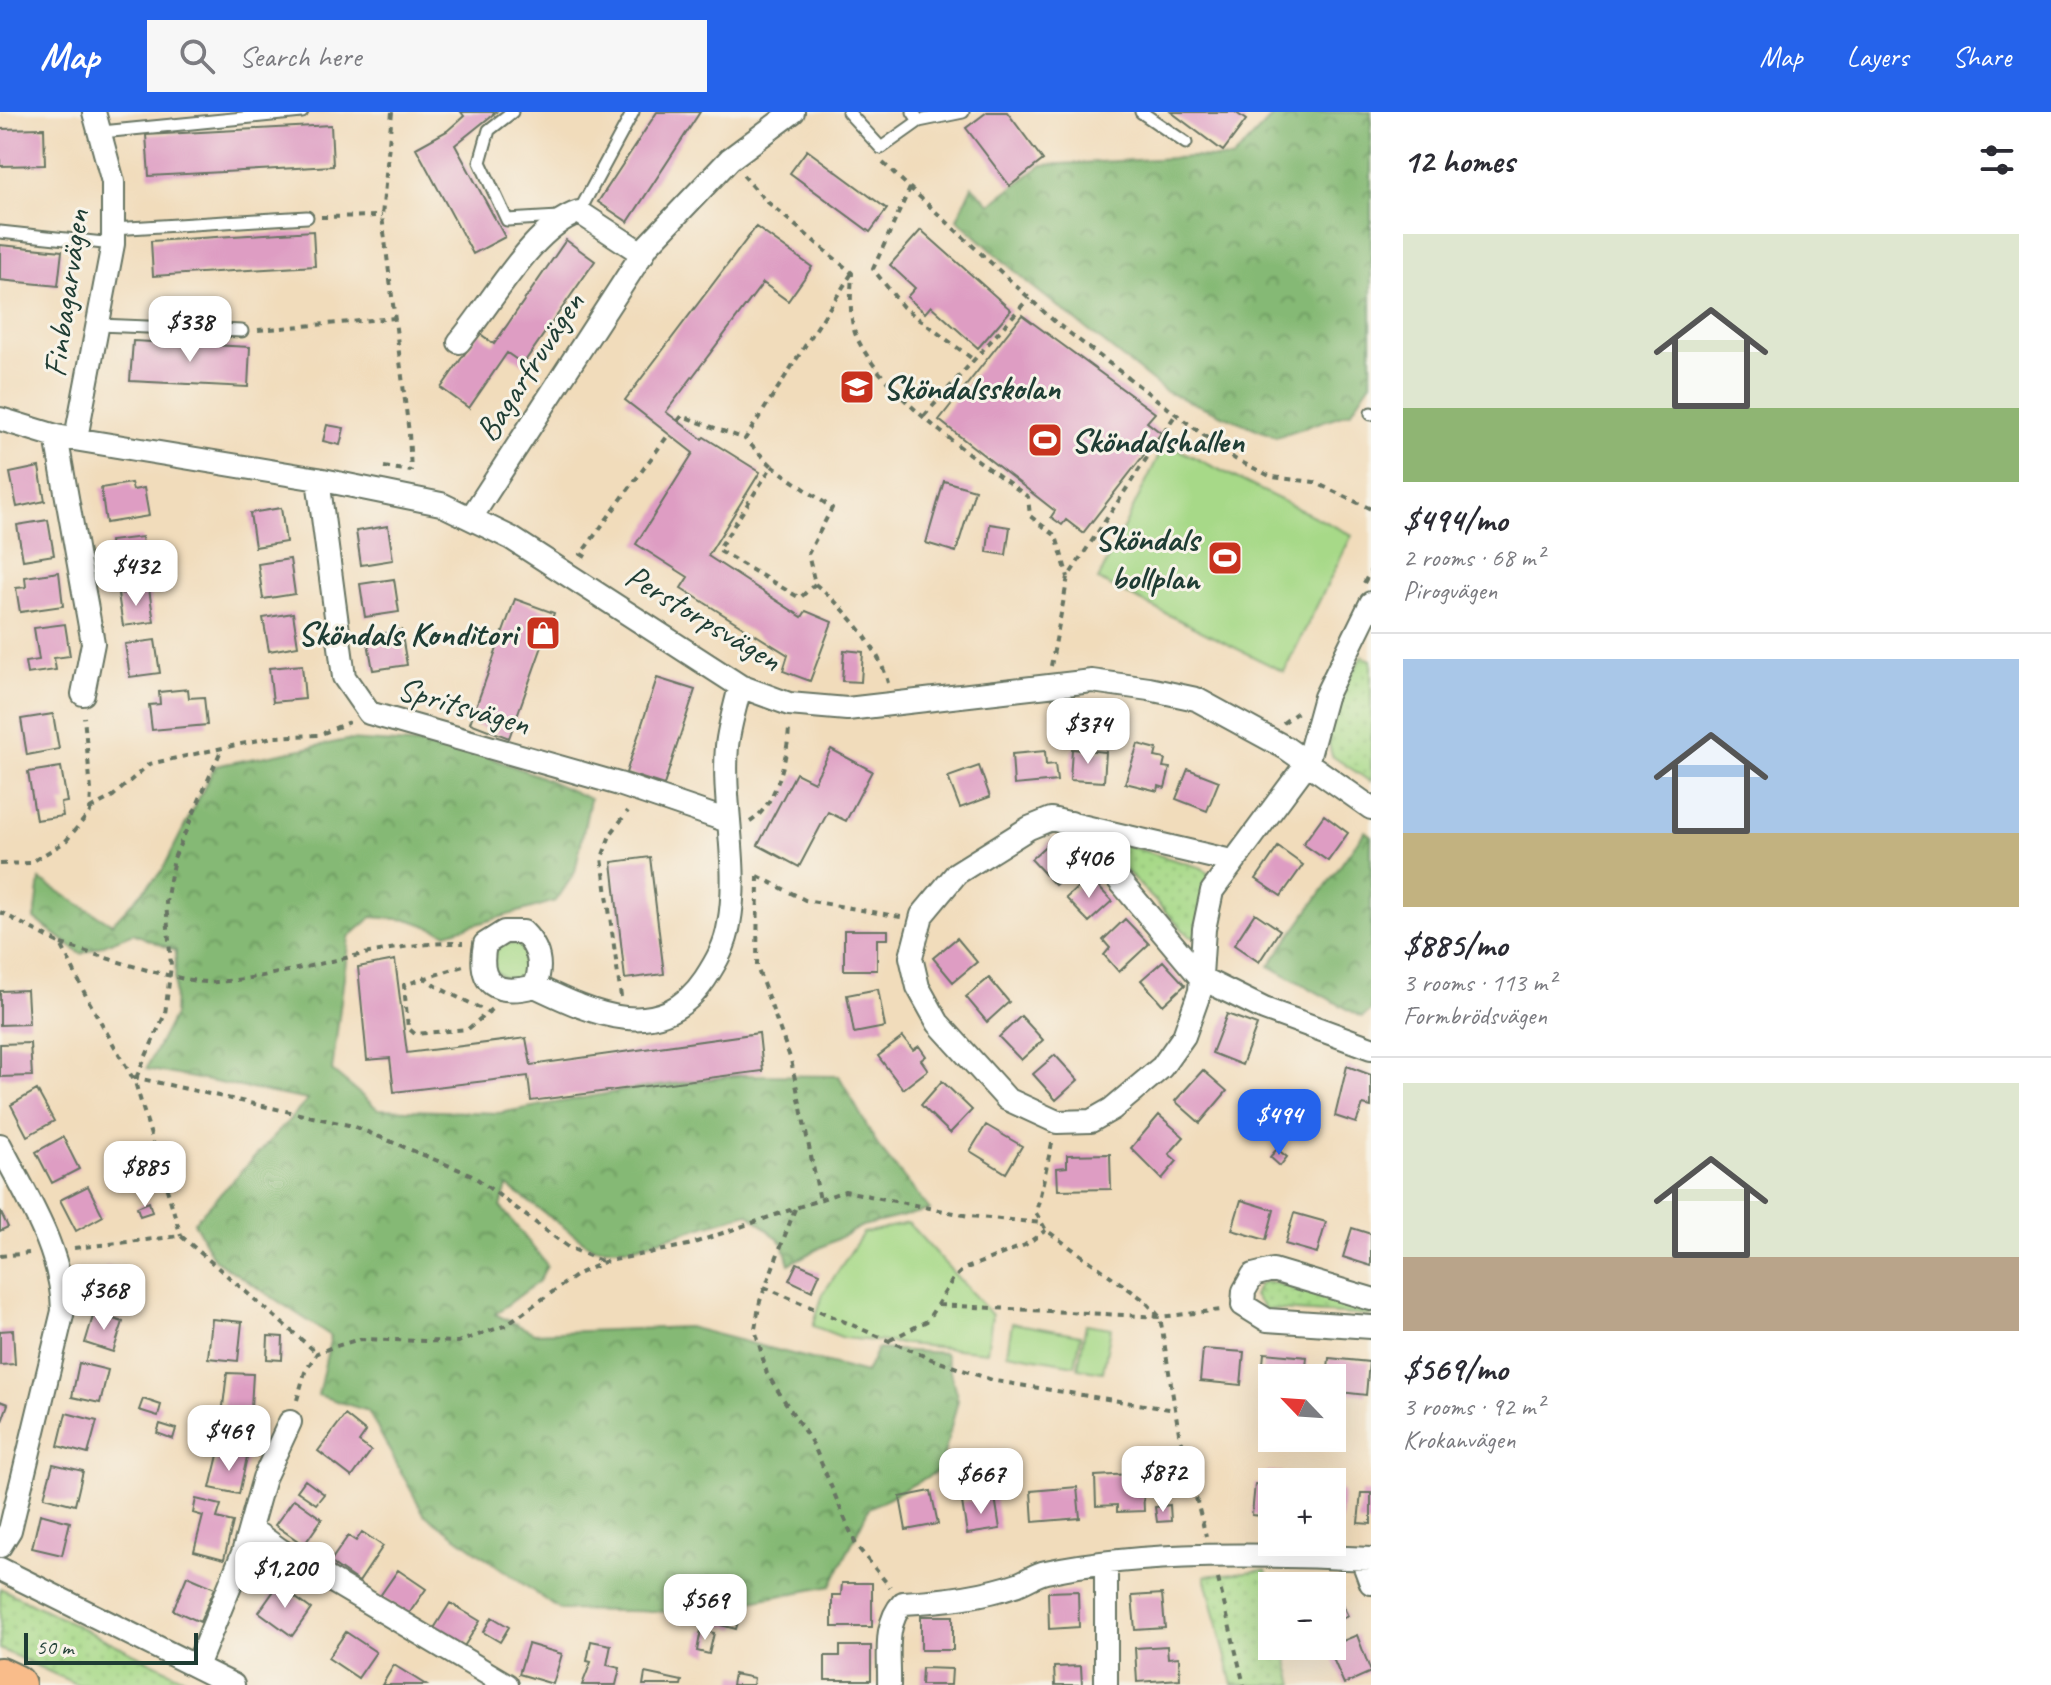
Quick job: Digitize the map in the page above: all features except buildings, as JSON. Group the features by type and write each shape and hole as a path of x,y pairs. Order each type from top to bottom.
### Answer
{"highway":[{"path":"0,1678 15,1685"}],"street":[{"name":"Bagarfruvägen","path":"472,516 643,254 730,159 793,112"},
{"name":"Finbagarvägen","path":"66,437 99,325 113,236 113,182 98,122"},
{"path":"572,215 643,254"},
{"name":"Bagarfruvägen","path":"459,342 524,257 572,215"},
{"name":"Perstorpsvägen","path":"0,419 66,437 318,479 441,504 472,516 740,686 789,704 847,709 893,705 1052,674 1196,699 1307,763 1371,808"},
{"path":"66,437 93,643 83,694"},
{"name":"Spritsvägen","path":"318,479 344,677 369,713 642,792 735,824"},
{"path":"1231,861 1171,850 1051,819 1029,828 957,873 922,915 911,957 918,987 938,1023 1007,1099 1057,1122 1091,1121 1112,1109 1162,1067 1184,1036 1200,991 1204,929 1212,891 1231,861 1307,763 1325,697 1350,647 1368,593"},
{"path":"1350,647 1371,658"},
{"path":"535,986 541,972 537,952 523,932 504,932 485,944 482,968 488,982 502,990 516,991 535,986 588,1011 626,1019 672,1011 699,988 721,953 730,922 735,824 727,744 740,686"},
{"path":"1071,823 1201,978 1264,1009 1371,1048"},
{"path":"0,1145 51,1251 62,1285 63,1311 10,1530 0,1546"},
{"path":"1371,1299 1273,1270 1253,1275 1244,1291 1243,1305 1267,1320 1371,1327"},
{"path":"197,1666 251,1529 264,1478 290,1422"},
{"path":"251,1529 292,1557 507,1685"},
{"path":"889,1685 890,1626 903,1603 947,1601 1018,1584 1043,1572 1106,1563 1212,1558 1367,1559 1371,1583"},
{"path":"1106,1563 1106,1685"},
{"path":"0,1569 233,1685"}],"lane":[{"path":"98,122 302,112"},
{"path":"512,112 489,130 480,162 507,220 572,215 633,112"},
{"path":"848,112 881,148 916,117 963,112"},
{"path":"1141,112 1186,143"},
{"path":"0,232 113,236 307,217"},
{"path":"99,325 242,331"}],"path":[{"path":"392,112 382,216 412,460 407,497"},
{"path":"875,156 1029,298 1235,459 1272,477 1314,482 1371,509"},
{"path":"730,159 765,200 852,273 856,338 886,377 924,416 1028,497 1030,516 1056,536 1068,577"},
{"path":"910,188 873,269 903,307 974,360"},
{"path":"307,217 382,216"},
{"path":"745,439 852,273"},
{"path":"924,416 1029,298"},
{"path":"242,331 395,318"},
{"path":"1052,674 1068,577 1176,414"},
{"path":"678,421 682,416 745,439 772,466 832,508 808,554 815,584 841,605 884,667 893,705"},
{"path":"593,562 581,554 669,434"},
{"path":"772,466 718,550 800,598 815,584"},
{"path":"1368,593 1371,570"},
{"path":"83,694 90,809"},
{"path":"735,824 756,819 778,783 788,754 789,704"},
{"path":"1270,718 1284,724 1302,708"},
{"path":"0,864 30,863 65,842 90,809 113,796 149,764 273,737 319,735 369,713"},
{"path":"134,1077 165,1014 170,973 166,902 174,858 222,748"},
{"path":"626,1019 616,977 602,858 610,835 642,792"},
{"path":"731,862 805,900 890,913 919,924"},
{"path":"758,876 757,967 791,1060 820,1200"},
{"path":"0,912 61,944 213,983 439,943 485,944"},
{"path":"61,944 87,998 134,1077 181,1236 317,1353"},
{"path":"423,976 449,995 463,996 490,1014"},
{"path":"134,1077 353,1126 472,1175 568,1247 604,1262"},
{"path":"1057,1122 1036,1213 1046,1230 1144,1300 1160,1317 1175,1410 1244,1685"},
{"path":"290,1422 305,1372 317,1353 360,1339 458,1342 504,1326 578,1274 604,1262 688,1245 845,1191 969,1216 1042,1223"},
{"path":"795,1209 764,1287 755,1329 767,1374 814,1446 856,1545 903,1603"},
{"path":"889,1340 927,1321 953,1279 964,1269 1025,1245 1046,1230"},
{"path":"0,1256 181,1236"},
{"path":"764,1287 931,1359 995,1381 1175,1410"},
{"path":"938,1305 1160,1317 1243,1305"}],"green space":[{"path":"1277,112 1371,112 1371,382 1351,412 1276,437 1166,392 1028,283 957,219 972,186 990,204 1042,165 1194,157 1232,159"},
{"name":"Sköndals bollplan","path":"1165,443 1352,535 1284,672 1098,580"},
{"path":"1362,656 1371,660 1371,782 1332,756 1325,729 1334,704"},
{"path":"347,740 462,747 590,799 575,872 556,901 446,933 411,920 372,917 349,937 332,1071 378,1109 499,1113 628,1090 741,1075 839,1076 878,1146 930,1210 862,1226 789,1264 783,1243 748,1213 632,1248 593,1248 507,1186 501,1207 547,1265 539,1281 495,1314 534,1333 688,1327 866,1373 877,1349 945,1353 958,1400 940,1470 869,1508 831,1586 693,1612 560,1610 424,1514 368,1411 318,1395 331,1336 214,1259 194,1222 308,1100 146,1069 174,1015 176,951 133,933 81,954 35,919 40,880 112,924 162,871 215,766"},
{"path":"1365,831 1371,836 1371,1011 1362,1017 1269,966"},
{"path":"1117,843 1202,868 1211,876 1197,938 1189,936 1109,853 1109,846"},
{"path":"511,943 524,948 529,961 524,974 511,979 498,974 493,961 498,948"},
{"path":"908,1223 992,1315 987,1352 844,1338 813,1326 823,1294 863,1233"},
{"path":"1267,1281 1371,1309 1371,1316 1265,1309 1254,1296 1259,1284"},
{"path":"1012,1323 1081,1335 1075,1365 1007,1353"},
{"path":"1086,1324 1111,1328 1103,1372 1078,1368"},
{"path":"1266,1570 1258,1572 1258,1660 1288,1660 1294,1685 1233,1685 1205,1576"},
{"path":"0,1588 198,1685 78,1685 0,1649"}],"place":[{"name":"Sköndalsskolan","path":"857,387"},
{"name":"Sköndalshallen","path":"1045,440"},
{"name":"Sköndals bollplan","path":"1225,558"},
{"name":"Sköndals Konditori","path":"543,633"}]}
